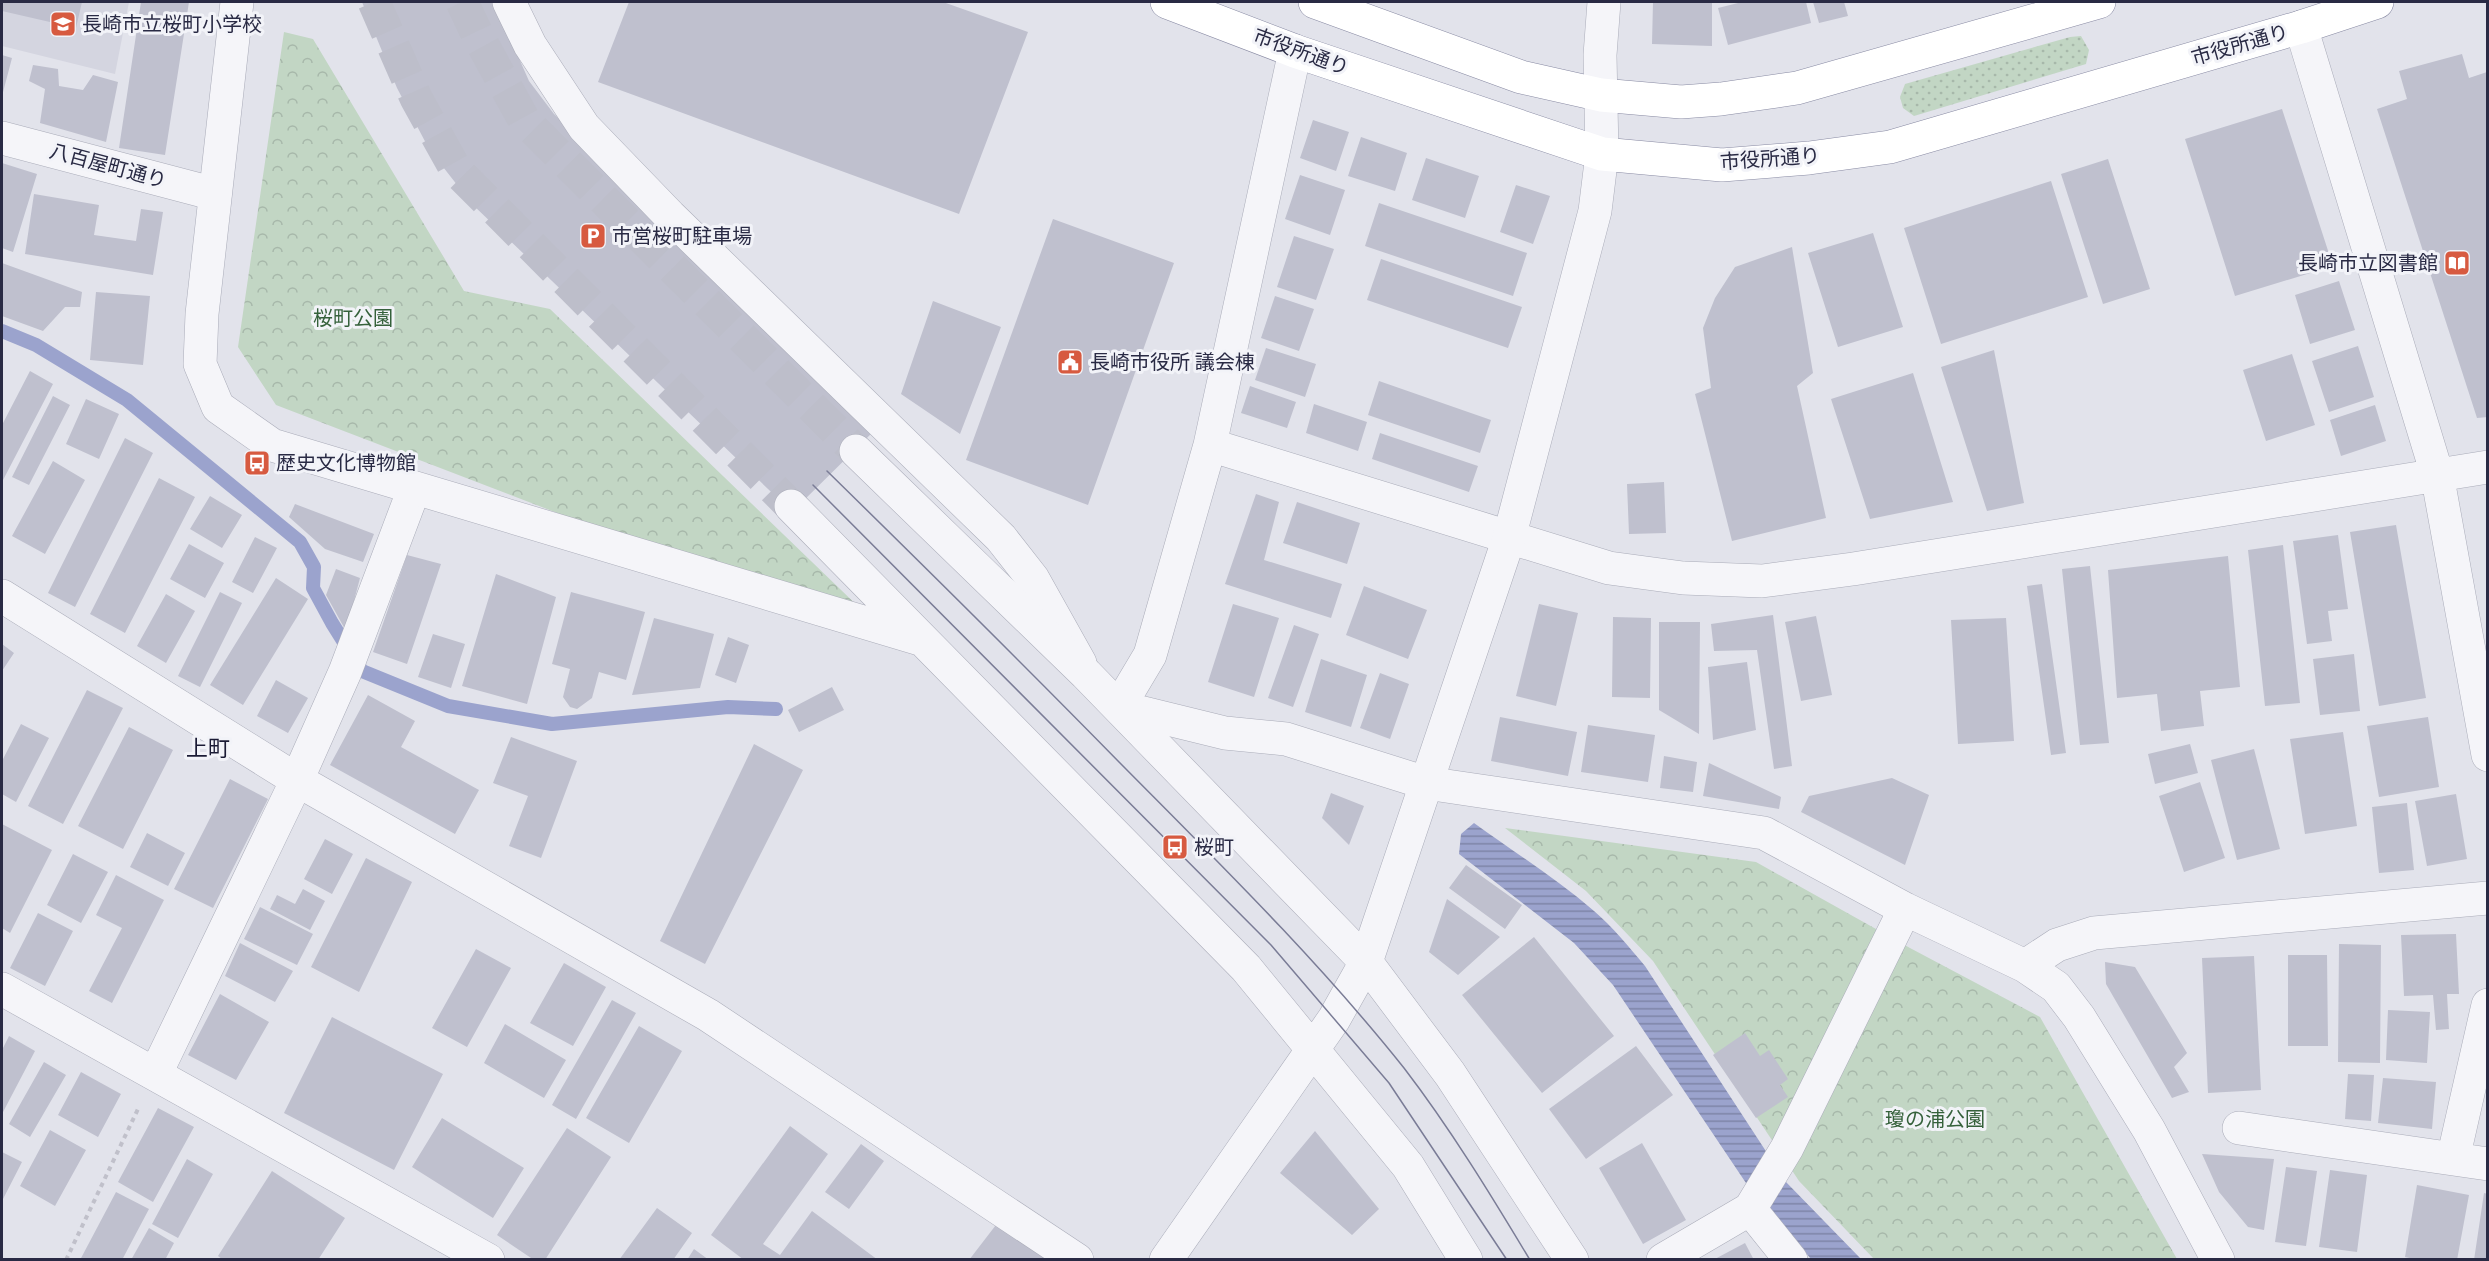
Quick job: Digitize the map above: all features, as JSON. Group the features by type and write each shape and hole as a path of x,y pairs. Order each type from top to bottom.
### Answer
{"highway":[{"name":"市役所通り","path":"1167,2 1295,51 1602,154 1722,165 1809,158 1890,147 2301,27 2377,2"},
{"path":"1315,2 1521,77 1601,95 1682,102 1721,99 1797,87 2099,2"}],"street":[{"path":"237,2 202,314 200,364 219,407 272,446 923,640"},
{"path":"509,2 530,45 584,127 670,216 1001,538 1033,579 1086,674"},
{"path":"1166,1260 1314,1049 1346,1001 1366,962 1509,538 1595,211 1602,154 1600,55 1604,2"},
{"path":"2301,27 2437,474 2487,755"},
{"path":"1119,708 1150,655 1210,445 1295,51"},
{"name":"八百屋町通り","path":"2,138 215,195"},
{"path":"1210,445 1610,568 1683,578 1762,580 1853,569 2487,467"},
{"path":"856,451 1086,674 1366,962 1450,1074 1572,1260"},
{"path":"156,1073 297,780 350,660 414,489"},
{"path":"791,506 1246,968 1408,1166 1466,1260"},
{"path":"2,596 297,780 708,1015 1077,1260"},
{"path":"1119,708 1225,733 1286,739 1426,783 1764,833 1905,909 2025,966 2056,987 2079,1017 2149,1130 2218,1260"},
{"path":"2025,966 2057,945 2094,933 2487,897"},
{"path":"1663,1260 1750,1209 1787,1148 1905,909"},
{"path":"2,989 488,1260"},
{"path":"2453,1159 2487,1005"},
{"path":"2239,1128 2487,1164"},
{"path":"1750,1209 1791,1260"}],"path":[{"path":"66,1260 156,1073"}],"shaded area":[{"name":"長崎市立桜町小学校","path":"2,2 129,2 115,74 2,46"}],"green space":[{"name":"桜町公園","path":"284,32 313,39 464,291 550,309 896,643 276,405 238,347"},
{"path":"2081,36 2089,50 2086,64 1914,116 1903,108 1900,97 1905,84 2070,37"},
{"name":"瓊の浦公園","path":"1505,828 1756,862 2040,1017 2177,1259 1874,1259 1799,1181 1653,961 1586,891"}],"water":[{"path":"1474,823 1580,899 1621,937 1645,966 1786,1182 1861,1259 1811,1259 1746,1183 1613,985 1574,943 1459,854 1461,834"}],"building":[{"path":"2,2 82,2 76,28 2,11"},
{"path":"141,2 189,2 165,155 119,148"},
{"name":"市営桜町駐車場","path":"362,2 494,2 529,81 554,114 878,427 792,512 472,204 429,149 397,88"},
{"path":"629,2 943,2 1028,32 959,214 598,82"},
{"path":"1653,2 1712,2 1712,46 1652,44"},
{"path":"1742,2 1806,2 1811,23 1728,45 1718,8"},
{"path":"1813,2 1844,2 1848,16 1819,23"},
{"name":"長崎市立図書館","path":"2462,54 2469,78 2487,72 2488,74 2488,417 2477,418 2377,109 2407,99 2399,71"},
{"path":"2,55 12,58 2,96"},
{"path":"33,65 58,69 59,86 83,90 93,75 118,82 106,142 40,123 45,89 29,81"},
{"path":"2282,109 2333,266 2235,296 2185,139"},
{"path":"1313,120 1349,132 1336,171 1300,158"},
{"path":"1361,137 1407,153 1395,191 1348,176"},
{"path":"1426,158 1479,176 1465,218 1412,200"},
{"path":"2108,159 2150,289 2103,304 2061,174"},
{"path":"2,163 37,174 13,252 2,248"},
{"path":"1300,175 1345,190 1330,235 1285,219"},
{"path":"2051,181 2088,297 1941,344 1904,228"},
{"path":"1516,185 1550,196 1533,244 1500,232"},
{"path":"34,194 99,205 94,235 136,241 141,209 163,212 153,275 25,254"},
{"path":"1379,203 1527,253 1513,296 1365,246"},
{"name":"長崎市役所 議会棟","path":"1053,219 1174,263 1088,505 966,460"},
{"path":"1873,233 1903,327 1838,347 1808,253"},
{"path":"1294,236 1334,249 1316,300 1277,287"},
{"path":"1792,247 1813,373 1797,386 1826,518 1732,541 1695,394 1711,388 1703,328 1715,298 1735,267"},
{"path":"1381,259 1522,307 1508,348 1367,300"},
{"path":"2,263 82,292 80,307 65,307 43,331 2,316"},
{"path":"2339,281 2355,330 2310,344 2295,295"},
{"path":"96,292 150,296 143,365 90,360"},
{"path":"1275,296 1314,309 1299,351 1261,338"},
{"path":"933,301 1001,327 960,434 901,394"},
{"path":"2358,346 2374,397 2329,412 2312,361"},
{"path":"1266,348 1316,364 1305,397 1255,380"},
{"path":"1994,350 2024,503 1987,511 1941,367"},
{"path":"2292,354 2315,425 2266,441 2243,370"},
{"path":"30,371 53,384 2,482 2,425"},
{"path":"1913,373 1953,502 1870,519 1831,399"},
{"path":"1379,381 1491,420 1480,453 1368,415"},
{"path":"1250,386 1296,402 1287,428 1241,413"},
{"path":"53,396 70,405 29,485 12,477"},
{"path":"86,399 119,414 99,459 66,444"},
{"path":"1314,404 1367,422 1358,451 1306,433"},
{"path":"2375,405 2386,441 2341,456 2330,420"},
{"path":"1380,433 1478,466 1469,492 1372,459"},
{"path":"125,438 153,453 75,607 48,593"},
{"path":"53,461 85,480 45,554 12,536"},
{"path":"159,478 195,497 125,633 90,614"},
{"path":"1664,482 1666,533 1629,534 1627,484"},
{"path":"1256,494 1279,502 1264,560 1342,584 1331,618 1225,584"},
{"path":"210,496 242,515 222,548 190,529"},
{"path":"1297,502 1360,523 1347,564 1283,543"},
{"path":"295,504 374,534 363,562 325,549 289,517"},
{"path":"2396,525 2426,698 2379,706 2350,532"},
{"path":"2338,535 2348,609 2328,611 2332,641 2307,644 2293,541"},
{"path":"255,537 277,548 253,593 232,582"},
{"path":"189,544 224,563 205,598 170,579"},
{"path":"2283,545 2300,703 2265,706 2248,550"},
{"path":"407,555 441,564 407,664 373,652"},
{"path":"2228,556 2240,687 2200,691 2204,726 2161,731 2157,694 2117,698 2108,570"},
{"path":"2090,566 2109,743 2080,745 2062,569"},
{"path":"336,569 360,578 346,631 326,595"},
{"path":"496,574 556,597 527,704 462,686"},
{"path":"276,578 308,599 243,705 210,685"},
{"path":"2042,584 2066,753 2051,755 2027,586"},
{"path":"1364,586 1427,610 1408,659 1346,635"},
{"path":"220,592 242,603 200,687 178,676"},
{"path":"571,592 645,612 626,680 599,672 592,698 577,709 570,707 563,697 570,669 552,664"},
{"path":"166,594 195,611 166,663 137,646"},
{"path":"1233,604 1279,618 1254,697 1208,682"},
{"path":"1539,604 1578,613 1556,706 1516,696"},
{"path":"1773,615 1792,766 1774,769 1757,650 1714,651 1711,624"},
{"path":"1816,616 1832,695 1801,701 1785,622"},
{"path":"1613,617 1651,618 1650,698 1612,697"},
{"path":"654,618 714,634 700,688 632,695"},
{"path":"2006,618 2014,741 1958,744 1951,620"},
{"path":"1659,622 1700,622 1699,734 1659,710"},
{"path":"1294,625 1319,634 1293,707 1268,698"},
{"path":"433,634 465,644 451,688 418,677"},
{"path":"728,637 749,645 736,683 715,675"},
{"path":"2,644 14,653 2,671"},
{"path":"2354,654 2360,711 2320,715 2313,659"},
{"path":"1321,659 1367,675 1351,727 1305,712"},
{"path":"1747,662 1756,730 1713,740 1708,667"},
{"path":"1380,673 1409,684 1390,739 1360,728"},
{"path":"276,680 308,698 288,733 257,716"},
{"path":"832,687 844,710 799,732 788,710"},
{"path":"87,690 123,708 63,824 28,806"},
{"path":"368,695 415,721 401,747 479,790 455,834 330,765"},
{"path":"1500,717 1577,732 1568,776 1491,761"},
{"path":"2428,717 2439,787 2379,797 2367,726"},
{"path":"21,724 49,738 16,802 2,794 2,761"},
{"path":"1588,725 1655,735 1648,782 1581,772"},
{"path":"129,727 173,750 123,849 78,826"},
{"path":"2343,732 2357,826 2305,834 2290,739"},
{"path":"511,737 577,761 541,858 509,846 528,796 493,783"},
{"path":"754,744 803,770 705,964 660,941"},
{"path":"2190,744 2198,773 2155,784 2148,754"},
{"path":"2254,749 2280,849 2237,860 2211,760"},
{"path":"1664,756 1697,762 1693,792 1660,788"},
{"path":"1709,763 1781,797 1779,809 1703,796"},
{"path":"1892,778 1929,795 1905,865 1801,812 1809,796"},
{"path":"230,779 268,799 213,908 174,889"},
{"path":"2200,782 2225,858 2184,872 2159,796"},
{"path":"1331,793 1364,806 1349,845 1322,818"},
{"path":"2456,794 2467,859 2427,866 2415,801"},
{"path":"2407,803 2414,870 2379,873 2372,807"},
{"path":"2,824 52,850 10,933 2,928"},
{"path":"147,833 185,853 168,886 130,867"},
{"path":"325,839 353,854 332,894 304,879"},
{"path":"73,854 108,872 81,923 47,905"},
{"path":"366,858 412,882 359,992 311,967"},
{"path":"1466,865 1522,905 1505,929 1449,888"},
{"path":"116,875 164,900 112,1003 89,991 122,928 96,915"},
{"path":"303,889 325,901 310,930 270,909 277,895 295,904"},
{"path":"1447,899 1500,937 1458,975 1429,952"},
{"path":"260,907 313,934 297,965 244,939"},
{"path":"38,913 73,931 45,986 10,968"},
{"path":"2456,934 2459,994 2447,994 2449,1029 2436,1030 2433,995 2404,996 2401,935"},
{"path":"1534,937 1614,1036 1542,1093 1462,995"},
{"path":"240,943 293,971 275,1002 225,976"},
{"path":"2339,944 2381,945 2380,1063 2338,1062"},
{"path":"476,949 511,968 467,1047 432,1028"},
{"path":"2288,955 2327,955 2328,1046 2288,1046"},
{"path":"2254,956 2261,1090 2208,1093 2202,958"},
{"path":"2105,962 2135,967 2187,1053 2174,1067 2189,1092 2172,1098 2106,984"},
{"path":"564,963 606,987 573,1046 530,1023"},
{"path":"220,994 269,1022 236,1080 188,1055"},
{"path":"612,1000 636,1013 576,1119 552,1105"},
{"path":"2388,1010 2430,1012 2427,1063 2386,1060"},
{"path":"332,1017 443,1074 394,1170 284,1113"},
{"path":"505,1024 566,1060 544,1098 484,1063"},
{"path":"639,1026 682,1051 629,1143 586,1118"},
{"path":"1745,1033 1760,1056 1769,1050 1788,1079 1780,1085 1788,1097 1756,1118 1713,1055"},
{"path":"9,1036 35,1051 2,1114 2,1050"},
{"path":"1636,1046 1673,1095 1586,1159 1549,1109"},
{"path":"44,1062 66,1075 30,1137 9,1124"},
{"path":"81,1072 121,1094 98,1137 58,1115"},
{"path":"2348,1074 2374,1075 2371,1121 2345,1119"},
{"path":"2383,1078 2436,1082 2432,1129 2378,1123"},
{"path":"158,1108 194,1127 153,1202 118,1182"},
{"path":"442,1118 524,1168 493,1218 412,1167"},
{"path":"790,1126 828,1154 763,1244 780,1255 812,1211 878,1260 744,1260 711,1235"},
{"path":"567,1128 611,1157 545,1260 534,1260 497,1235"},
{"path":"50,1130 86,1150 55,1206 20,1186"},
{"path":"1315,1131 1379,1209 1352,1235 1280,1173"},
{"path":"1642,1143 1686,1220 1643,1244 1599,1168"},
{"path":"861,1144 884,1161 849,1209 825,1192"},
{"path":"2,1152 22,1162 2,1201"},
{"path":"2202,1154 2274,1159 2264,1230 2248,1227 2219,1192"},
{"path":"187,1159 213,1174 178,1238 152,1224"},
{"path":"2286,1167 2317,1171 2306,1246 2275,1242"},
{"path":"2330,1170 2367,1175 2357,1252 2319,1247"},
{"path":"272,1171 345,1218 318,1260 223,1260 218,1256"},
{"path":"2417,1185 2469,1195 2457,1260 2418,1260 2405,1257"},
{"path":"116,1192 149,1209 122,1260 80,1260"},
{"path":"2484,1193 2488,1194 2488,1260 2474,1260"},
{"path":"657,1208 692,1233 673,1260 619,1260"},
{"path":"999,1221 1049,1260 969,1260"},
{"path":"149,1228 174,1243 165,1260 131,1260"},
{"path":"1745,1243 1754,1260 1713,1260"},
{"path":"694,1249 709,1260 687,1260"}],"waterway":[{"path":"2,331 36,345 127,400 300,542 314,567 313,588 362,671 448,706 552,724 728,707 776,709"}],"tunnel":[{"path":"374,2 416,98 456,170 791,506"},
{"path":"462,2 524,120 856,451"}],"tram line":[{"path":"827,471 1267,912 1337,989 1404,1068 1438,1114 1530,1260"},
{"path":"813,485 1271,945 1389,1083 1507,1260"}],"place":[{"name":"長崎市立桜町小学校","path":"63,24"},
{"name":"市営桜町駐車場","path":"593,236"},
{"name":"長崎市立図書館","path":"2457,263"},
{"name":"長崎市役所 議会棟","path":"1070,362"},
{"name":"歴史文化博物館","path":"257,463"},
{"name":"桜町","path":"1175,847"}],"district":[{"name":"上町","path":"208,749"}]}
